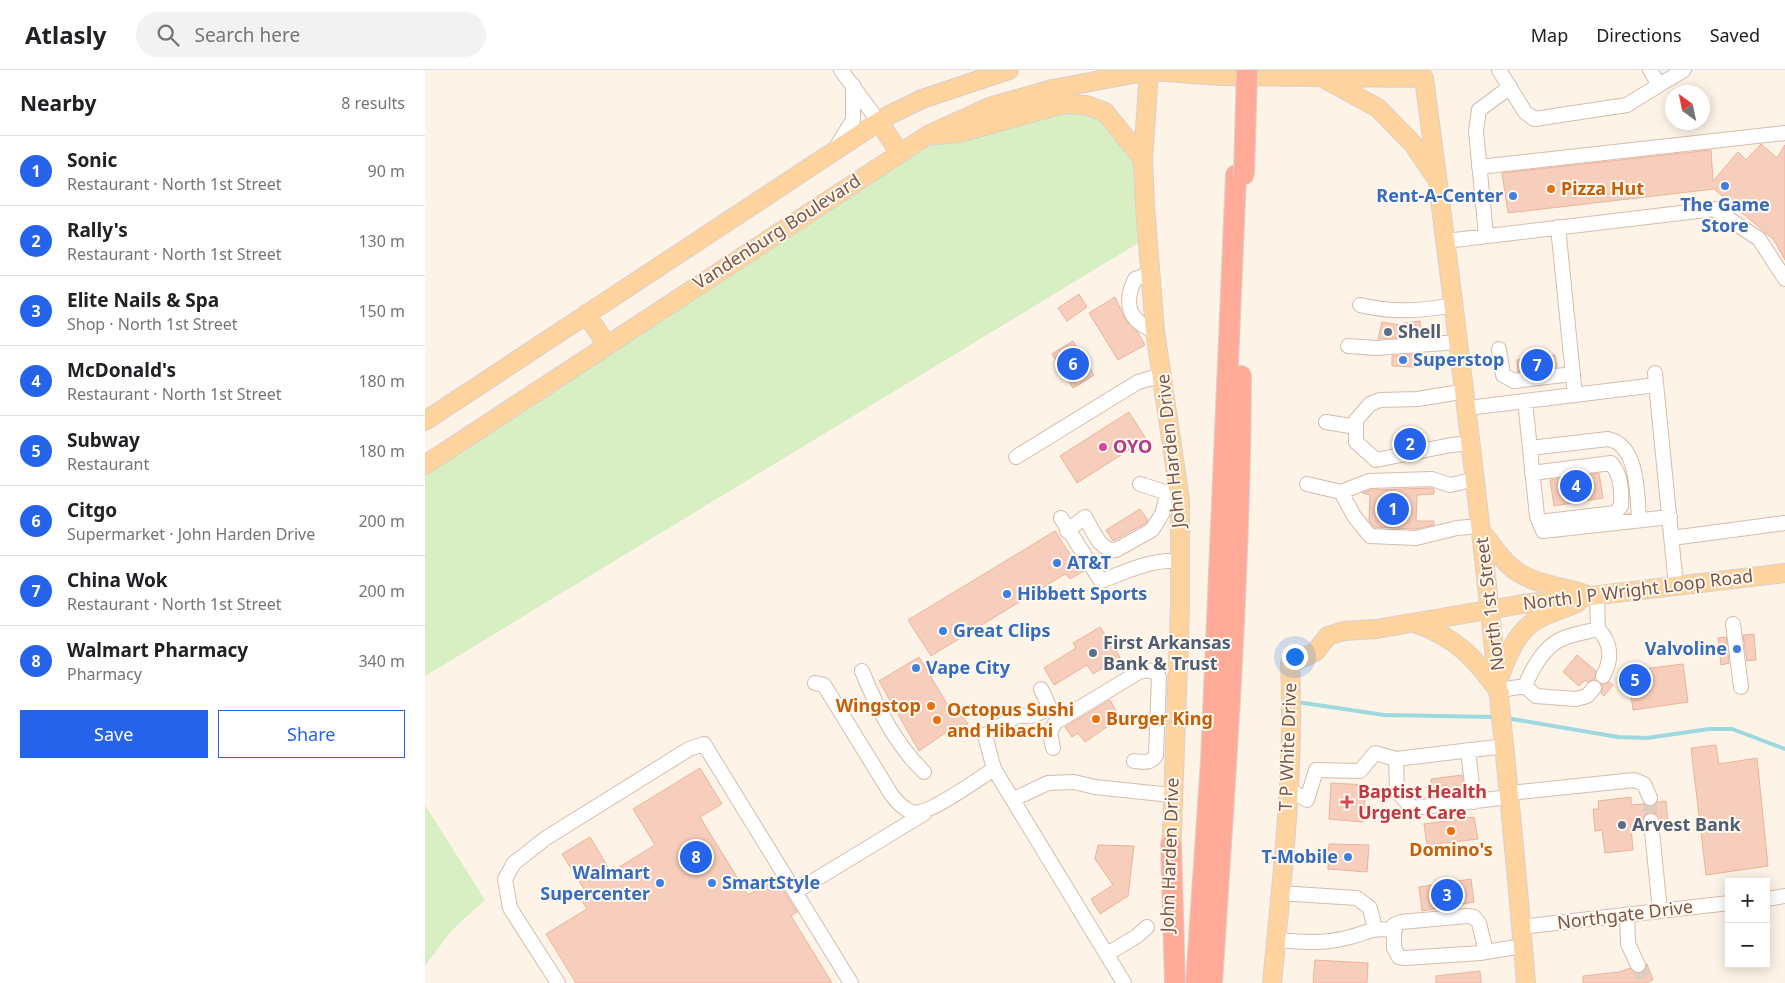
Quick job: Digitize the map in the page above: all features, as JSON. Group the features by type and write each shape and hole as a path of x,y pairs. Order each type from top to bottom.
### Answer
{"highway":[{"path":"1196,983 1211,761 1240,175 1247,70"},
{"path":"1212,983 1233,637 1241,468 1240,175 1224,72"},
{"path":"1171,844 1175,983"}],"main road":[{"name":"Vandenburg Boulevard","path":"425,421 879,122 922,99 1009,70"},
{"name":"Vandenburg Boulevard","path":"425,465 899,152 928,135 989,107 1053,89 1145,70 1424,74"},
{"name":"John Harden Drive","path":"1145,70 1143,159 1155,331 1163,375 1181,561 1165,983"},
{"path":"1321,73 1378,108 1413,144 1438,180"},
{"name":"North 1st Street","path":"1424,74 1467,400 1500,688 1526,983"},
{"path":"928,135 959,133 1063,104 1086,105 1105,112 1143,159"},
{"path":"879,122 899,152"},
{"path":"587,314 607,345"},
{"path":"1482,530 1509,565 1519,573 1531,580 1594,596"},
{"name":"North J P Wright Loop Road","path":"1491,608 1785,573"},
{"path":"1500,688 1508,654 1518,638 1533,622 1594,596"},
{"name":"T P White Drive","path":"1272,983 1292,701 1290,664 1315,652 1328,636 1491,608"},
{"path":"1414,622 1438,631 1459,645 1500,688"}],"street":[{"path":"841,70 879,122"},
{"path":"1499,70 1525,112 1534,119 1627,105 1684,70"},
{"path":"1650,70 1659,85"},
{"path":"831,153 843,138 853,120 853,85"},
{"path":"1486,235 1476,131 1479,110 1510,87"},
{"path":"1479,167 1785,133"},
{"path":"1445,234 1486,235 1714,209 1759,239 1785,279"},
{"path":"1558,227 1575,395"},
{"path":"1151,273 1135,279 1128,294 1129,308 1142,326 1155,331"},
{"path":"1360,305 1380,310 1404,311 1453,305"},
{"path":"1348,346 1376,348 1459,342"},
{"path":"1499,349 1503,375 1514,381 1573,374"},
{"path":"1016,457 1138,382 1163,375"},
{"path":"1471,443 1451,445 1376,460 1357,442 1356,420 1370,404 1380,400 1417,399 1525,402 1575,395 1656,379 1675,586"},
{"path":"1525,402 1532,473 1539,522 1543,531 1670,517"},
{"path":"1326,422 1356,427"},
{"path":"1530,448 1608,439 1615,441 1621,445 1633,466 1639,519"},
{"path":"1532,473 1611,463 1617,469 1621,506 1615,513 1539,522"},
{"path":"1307,484 1341,492 1369,481 1432,479 1450,485 1476,479"},
{"path":"1067,531 1085,517 1103,547 1109,551 1116,550 1152,530 1175,494 1140,484"},
{"path":"1341,492 1354,516 1370,536 1416,538 1457,528 1482,530"},
{"path":"1061,518 1067,531 1101,581 1136,566 1164,560 1181,561"},
{"path":"1672,538 1785,523"},
{"path":"1594,596 1598,629 1606,637 1610,656 1603,676"},
{"path":"1733,624 1741,687"},
{"path":"1525,686 1536,664 1554,643 1564,638 1598,629"},
{"path":"862,671 871,693 895,734 911,760 924,772"},
{"path":"1053,748 1050,732 1056,722 1139,672 1153,671 1159,677 1156,755 1153,760 1147,762 1134,761"},
{"path":"815,683 824,686 897,802 912,812 926,812"},
{"path":"1500,688 1525,686 1536,696 1576,699 1587,696 1594,688"},
{"path":"1041,689 1049,706 1039,714 1029,717 1018,715 985,735 994,769 1014,799 1124,983"},
{"path":"558,983 510,908 505,879 513,863 546,838 689,749 704,744 851,983"},
{"path":"1287,788 1307,800 1317,770 1361,771 1375,753 1396,759 1505,746"},
{"path":"1468,750 1474,802"},
{"path":"1396,759 1397,791 1412,808 1474,802 1510,795 1619,780 1634,780 1644,784 1650,798"},
{"path":"795,892 994,769"},
{"path":"1014,799 1048,782 1073,782 1095,787 1171,795"},
{"path":"1651,821 1658,874 1660,911"},
{"path":"1279,894 1357,898 1370,908 1375,929"},
{"path":"1770,898 1785,896"},
{"name":"Northgate Drive","path":"1521,927 1725,903"},
{"path":"1627,914 1628,944 1638,965"},
{"path":"1486,952 1479,924 1474,917 1401,922 1394,925 1394,948 1399,957 1405,958 1486,952 1523,946"},
{"path":"1107,954 1137,936 1147,927"},
{"path":"1276,940 1316,943 1347,938 1375,929 1395,930"}],"green space":[{"path":"1053,89 1099,107 1143,159 1148,237 425,676 425,465 899,152"},
{"path":"425,805 485,900 452,930 425,966"}],"building":[{"path":"1761,144 1777,158 1785,145 1785,260 1774,240 1714,189 1508,213 1502,173 1711,150 1713,181 1738,152 1746,160"},
{"path":"1079,294 1087,307 1067,321 1058,308"},
{"path":"1115,297 1126,321 1137,331 1145,345 1118,360 1089,313"},
{"path":"1420,321 1422,336 1378,339 1382,322 1406,326 1405,323"},
{"path":"1073,341 1094,375 1073,388 1052,354"},
{"name":"Superstop","path":"1415,354 1415,367 1392,366 1392,356"},
{"path":"1555,355 1557,367 1518,372 1517,360"},
{"name":"OYO","path":"1129,412 1146,439 1077,483 1060,456"},
{"path":"1425,437 1426,441 1395,447 1394,441"},
{"path":"1599,473 1603,498 1554,506 1550,480"},
{"path":"1434,489 1434,494 1417,495 1416,521 1434,521 1434,525 1415,529 1374,527 1369,521 1370,495 1362,493 1371,490"},
{"path":"1140,509 1148,520 1146,523 1113,541 1106,530"},
{"path":"1055,531 1073,559 1076,558 1084,571 1070,579 1065,574 931,656 908,620"},
{"name":"First Arkansas Bank & Trust","path":"1100,627 1120,657 1093,674 1087,665 1054,685 1044,668 1076,648 1073,643"},
{"path":"1754,634 1756,660 1747,661 1743,635"},
{"path":"1726,637 1729,663 1721,665 1718,638"},
{"path":"1577,655 1596,671 1595,679 1587,682 1585,680 1579,686 1563,672"},
{"path":"919,657 953,714 959,711 968,724 953,732 951,729 919,751 879,681"},
{"path":"1683,664 1688,702 1633,710 1628,671"},
{"path":"1609,682 1613,685 1604,696 1601,693 1602,684"},
{"name":"Burger King","path":"1110,700 1120,718 1085,742 1078,733 1072,737 1065,727"},
{"path":"1716,745 1719,764 1757,758 1768,866 1706,875 1691,748"},
{"name":"Walmart Supercenter","path":"700,768 722,804 700,817 748,895 776,878 797,912 791,916 832,983 576,983 546,934 587,909 577,893 584,889 562,854 590,837 611,872 655,845 633,809"},
{"path":"1462,775 1464,793 1433,797 1431,779"},
{"name":"Baptist Health Urgent Care","path":"1331,783 1366,785 1363,822 1329,819"},
{"name":"Arvest Bank","path":"1631,797 1631,805 1644,804 1649,807 1658,802 1666,801 1668,823 1660,824 1655,813 1646,814 1643,818 1643,826 1631,827 1633,850 1605,853 1602,830 1595,831 1593,809 1599,809 1598,801"},
{"name":"Domino's","path":"1474,817 1478,839 1427,845 1424,824"},
{"name":"T-Mobile","path":"1329,844 1369,845 1367,872 1328,869"},
{"path":"1098,845 1134,846 1128,896 1100,914 1091,899 1113,885 1095,859"},
{"path":"1471,879 1474,902 1422,911 1419,887"},
{"path":"1315,960 1368,963 1367,983 1313,983"},
{"path":"1647,964 1653,980 1646,983 1583,983 1583,976 1619,972 1630,968 1638,974 1645,970"},
{"path":"1480,971 1481,983 1436,983 1436,976"}],"waterway":[{"path":"1297,702 1384,715 1496,717"},
{"path":"1506,718 1618,737 1647,738 1709,729 1732,729 1785,749"}],"tunnel":[{"path":"1650,798 1651,821"},
{"path":"1638,965 1647,983"}],"place":[{"name":"The Game Store","path":"1725,186"},
{"name":"Pizza Hut","path":"1551,189"},
{"name":"Rent-A-Center","path":"1513,196"},
{"name":"Shell","path":"1388,332"},
{"name":"Superstop","path":"1403,360"},
{"name":"Citgo","path":"1073,364"},
{"name":"China Wok","path":"1537,365"},
{"name":"Rally's","path":"1410,444"},
{"name":"OYO","path":"1103,447"},
{"name":"McDonald's","path":"1576,486"},
{"name":"Sonic","path":"1393,509"},
{"name":"AT&T","path":"1057,563"},
{"name":"Hibbett Sports","path":"1007,594"},
{"name":"Great Clips","path":"943,631"},
{"name":"Valvoline","path":"1737,649"},
{"name":"First Arkansas Bank & Trust","path":"1093,653"},
{"name":"Vape City","path":"916,668"},
{"name":"Subway","path":"1635,680"},
{"name":"Wingstop","path":"931,706"},
{"name":"Burger King","path":"1096,719"},
{"name":"Octopus Sushi and Hibachi","path":"937,720"},
{"name":"Baptist Health Urgent Care","path":"1347,802"},
{"name":"Arvest Bank","path":"1622,825"},
{"name":"Domino's","path":"1451,831"},
{"name":"Walmart Pharmacy","path":"696,857"},
{"name":"T-Mobile","path":"1348,857"},
{"name":"Walmart Supercenter","path":"660,883"},
{"name":"SmartStyle","path":"712,883"},
{"name":"Elite Nails & Spa","path":"1447,895"}]}
